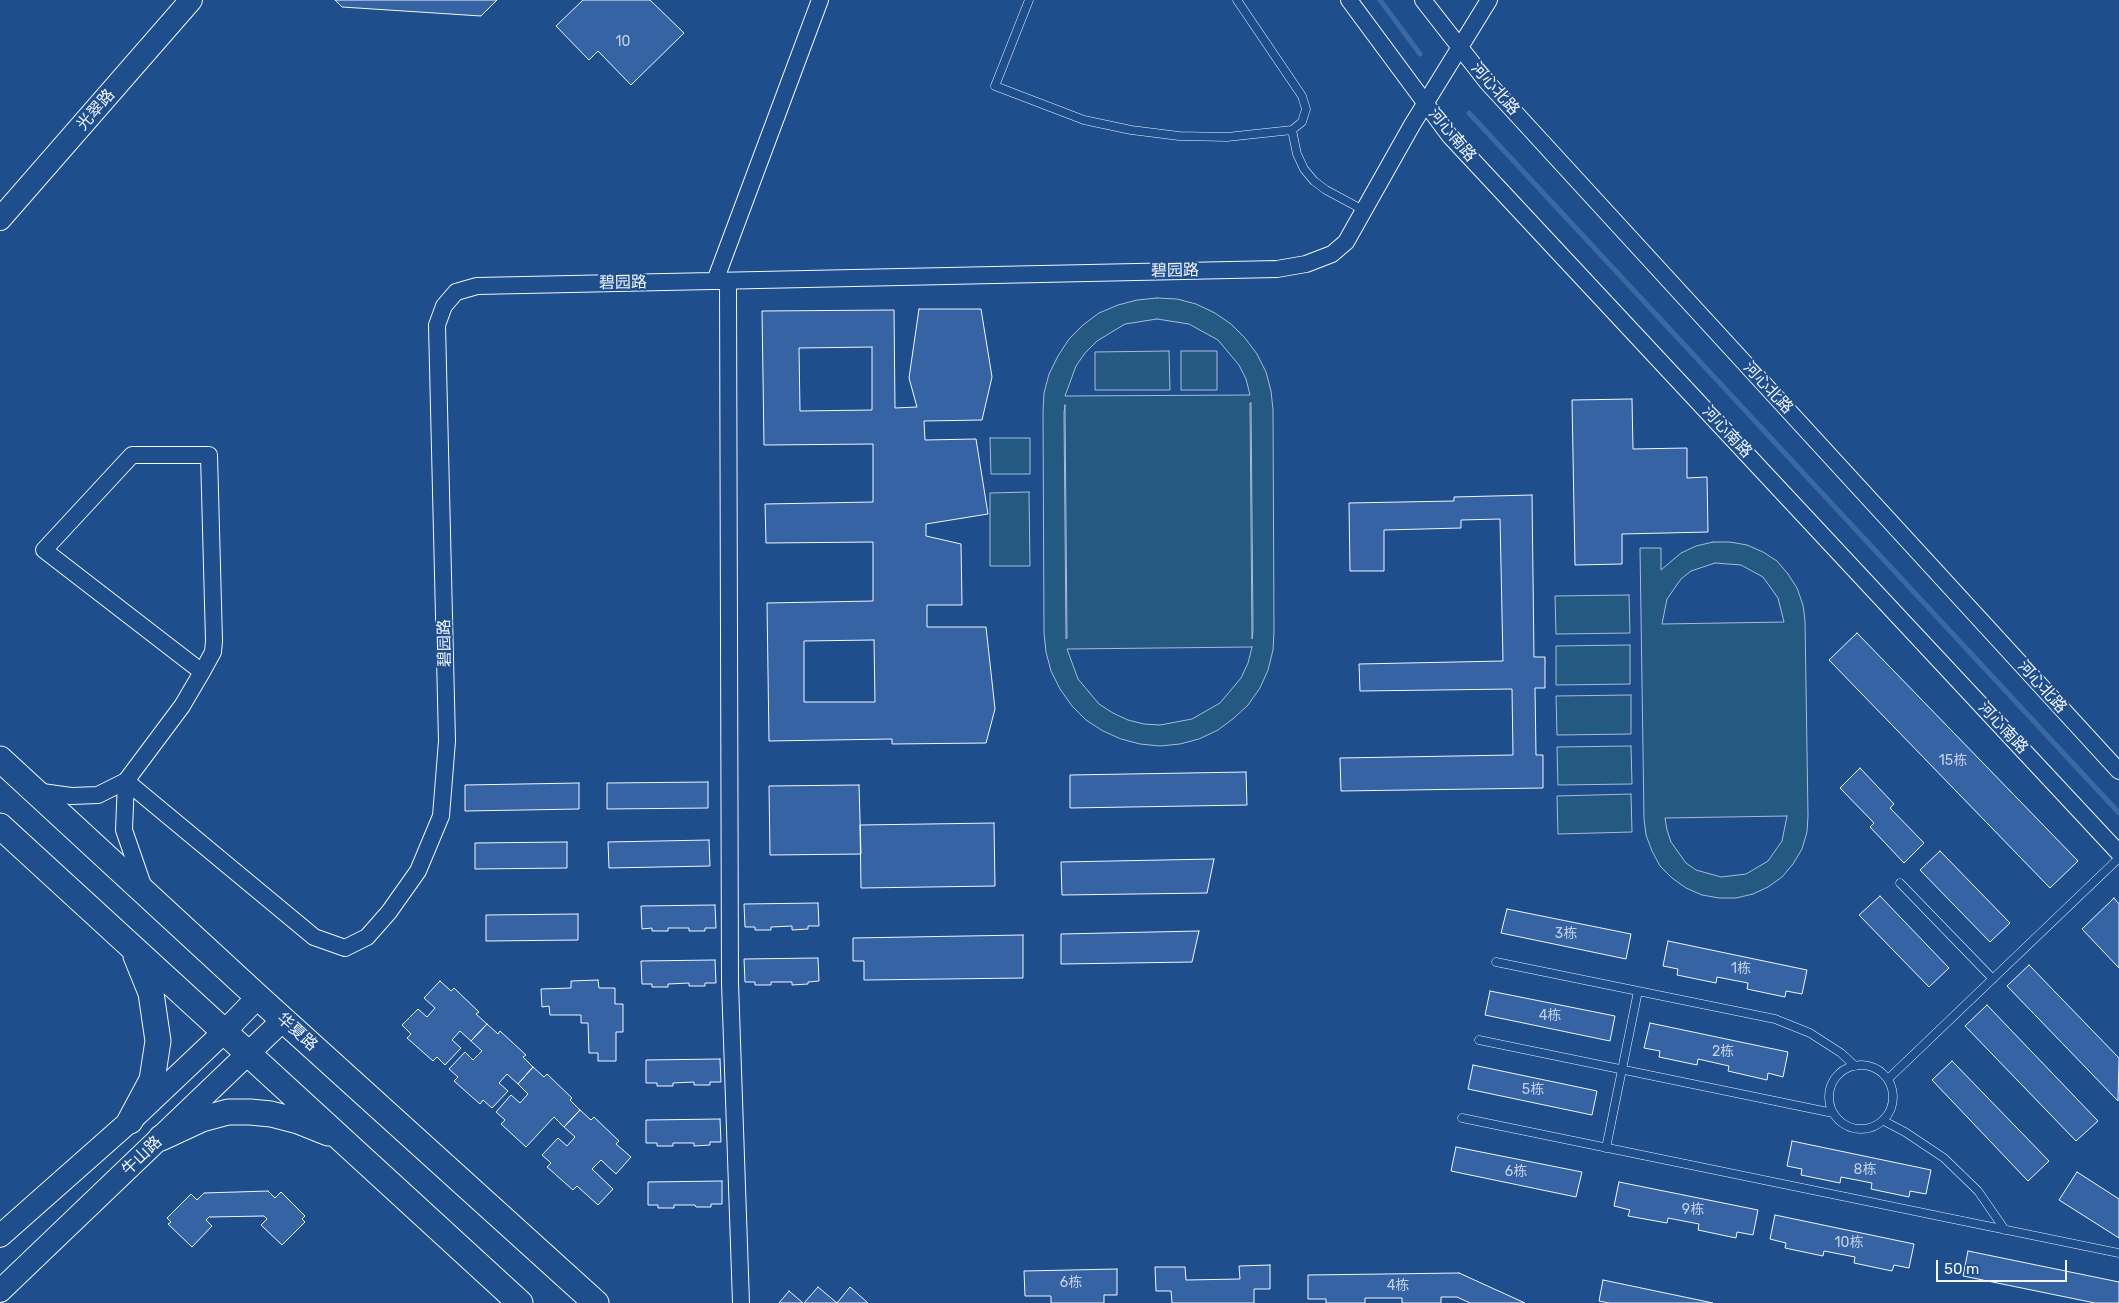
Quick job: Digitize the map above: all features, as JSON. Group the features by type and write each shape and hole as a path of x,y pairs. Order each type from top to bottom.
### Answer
{"main road":[{"name":"华夏路","path":"0,759 146,895 596,1303"},
{"path":"0,826 134,951 250,1054 515,1300"},
{"path":"130,1121 152,1080 158,1041 151,993 134,951"},
{"path":"161,1138 202,1118 228,1112 250,1112 271,1114 298,1121 340,1138"}],"street":[{"name":"光翠路","path":"0,219 191,0"},
{"path":"741,1303 730,983 722,281 820,0"},
{"name":"河心南路","path":"1349,0 1456,142 2119,853"},
{"name":"河心北路","path":"1423,0 1501,97 2119,772"},
{"name":"碧园路","path":"126,781 314,936 345,948 367,937 390,912 418,871 441,816 447,741 437,325 444,306 456,292 477,286 1277,269 1306,264 1332,254 1346,242 1489,0"},
{"path":"35,791 71,796 98,795 126,781 182,706 202,672 213,652 209,455 132,455 44,550 202,672"},
{"path":"126,781 124,830 146,895"},
{"name":"牛山路","path":"0,1236 130,1121 258,997"},
{"name":"牛山路","path":"0,1291 250,1054 283,1020"}],"lane":[{"path":"1029,0 995,86 1084,120 1131,130 1179,136 1227,137 1292,130 1302,122 1304,116 1306,109 1302,96 1236,0"},
{"path":"1292,130 1297,154 1304,169 1314,181 1326,190 1365,210"},
{"path":"1888,1079 2119,858"},
{"path":"1900,883 1992,979"},
{"path":"1496,962 1776,1019 1793,1025 1826,1042 1855,1066"},
{"path":"1606,1148 1638,991"},
{"path":"1479,1040 1833,1113"},
{"path":"1864,1065 1873,1067 1888,1079 1894,1096 1893,1105 1884,1121 1876,1126 1858,1130 1841,1123 1833,1113 1828,1099 1833,1081 1846,1068 1864,1065"},
{"path":"1462,1118 2119,1253"},
{"path":"1884,1121 1925,1144 1962,1174 1992,1210 2005,1230"}],"shaded area":[{"path":"1177,299 1196,304 1215,313 1231,324 1257,354 1266,372 1273,410 1274,632 1273,650 1268,670 1260,688 1248,705 1218,730 1199,739 1180,744 1160,746 1140,744 1121,739 1103,731 1086,720 1072,706 1060,689 1051,671 1044,633 1043,412 1044,393 1049,374 1069,339 1083,325 1099,313 1137,300","holes":["1157,319 1189,324 1218,340 1239,365 1246,379 1250,395 1065,396 1076,366 1085,353 1097,341 1125,324","1250,403 1253,631 1252,639","1065,405 1066,639 1064,413","1252,647 1248,663 1241,678 1220,703 1192,719 1160,725 1128,720 1099,704 1078,679 1067,649"]},
{"path":"1169,351 1170,390 1095,390 1095,352"},
{"path":"1181,351 1217,351 1217,390 1181,390"},
{"path":"990,438 1030,438 1030,474 991,474"},
{"path":"1029,492 1030,566 990,566 990,493"},
{"path":"1713,542 1747,545 1777,561 1797,588 1803,605 1805,620 1807,832 1802,849 1782,877 1768,887 1753,894 1736,898 1702,895 1686,888 1672,878 1660,866 1652,851 1646,835 1644,819 1640,548 1661,548 1661,570 1681,553 1696,546","holes":["1715,563 1741,565 1763,577 1778,598 1784,622 1662,624 1667,599 1681,579 1691,571","1787,816 1782,841 1768,861 1746,874 1721,877 1696,870 1686,863 1671,842 1665,818"]},
{"path":"1629,595 1630,633 1556,634 1555,596"},
{"path":"1630,645 1630,684 1556,685 1556,646"},
{"path":"1631,695 1631,734 1557,735 1556,696"},
{"path":"1631,746 1632,784 1558,785 1557,747"},
{"path":"1631,794 1632,832 1558,834 1557,796"}],"building":[{"path":"335,0 497,0 481,16 342,7"},
{"path":"583,0 650,0 684,33 631,85 598,51 589,60 556,26"},
{"path":"919,309 981,309 992,377 982,420 924,421 925,440 976,439 988,514 926,524 926,536 961,544 962,605 927,605 927,627 986,627 995,709 986,743 892,744 892,739 769,741 767,603 873,601 873,542 766,543 765,504 873,502 873,444 764,445 762,311 894,310 895,408 917,407 909,378","holes":["872,347 872,410 800,411 799,348","874,640 875,702 804,702 804,641"]},
{"path":"1632,399 1633,449 1687,448 1687,478 1707,477 1708,532 1622,534 1622,564 1575,565 1572,400"},
{"path":"1532,495 1534,657 1545,657 1545,688 1535,688 1536,755 1543,755 1543,788 1341,791 1340,758 1513,755 1512,689 1360,691 1359,664 1503,661 1500,519 1461,520 1461,528 1384,530 1384,571 1350,571 1349,503 1454,501 1454,497"},
{"path":"1857,633 2078,861 2050,888 1829,660"},
{"path":"1860,768 1894,804 1890,808 1924,843 1904,863 1870,827 1874,823 1840,788"},
{"path":"1246,772 1247,805 1070,808 1070,775"},
{"path":"708,782 708,808 607,809 607,783"},
{"path":"579,783 579,809 465,811 465,785"},
{"path":"859,785 861,854 770,855 769,786"},
{"path":"994,823 995,886 861,888 860,825"},
{"path":"709,840 710,866 609,868 608,842"},
{"path":"567,842 567,868 475,869 475,843"},
{"path":"1940,851 2010,923 1990,942 1920,870"},
{"path":"1214,859 1207,893 1062,895 1061,862"},
{"path":"1880,896 1949,968 1929,987 1859,915"},
{"path":"2114,898 2119,904 2119,968 2082,929"},
{"path":"818,903 819,926 808,926 808,929 792,930 792,926 771,927 771,930 755,930 755,927 745,927 744,904"},
{"path":"715,905 716,928 705,928 705,931 689,931 689,928 668,928 668,931 652,931 652,928 642,929 641,906"},
{"path":"1507,909 1631,934 1626,959 1501,933"},
{"path":"578,914 578,940 486,941 486,915"},
{"path":"1199,931 1192,962 1061,964 1061,934"},
{"path":"1023,935 1023,978 864,980 864,961 853,961 853,938"},
{"path":"1668,941 1807,970 1802,994 1786,991 1785,997 1747,989 1748,983 1717,977 1716,983 1677,975 1678,969 1663,966"},
{"path":"818,958 819,981 792,985 792,982 771,982 771,985 755,985 755,982 745,982 744,959"},
{"path":"715,960 716,983 705,983 705,986 689,986 689,983 668,984 668,987 652,987 652,984 642,984 641,961"},
{"path":"2029,965 2119,1058 2118,1101 2007,986"},
{"path":"598,980 599,988 615,988 615,1004 623,1004 623,1032 616,1032 616,1061 598,1061 598,1053 589,1053 588,1023 581,1023 581,1015 550,1015 549,1006 542,1007 541,989 571,988 571,981"},
{"path":"440,981 451,991 454,988 479,1012 476,1014 487,1024 471,1041 460,1031 452,1040 461,1048 445,1065 437,1057 433,1061 407,1038 411,1034 402,1025 418,1009 427,1017 435,1008 424,998"},
{"path":"1490,991 1615,1016 1610,1041 1485,1015"},
{"path":"1987,1005 2098,1121 2076,1141 1965,1026"},
{"path":"1650,1023 1788,1052 1783,1077 1768,1073 1767,1080 1728,1071 1729,1066 1698,1059 1697,1065 1659,1057 1660,1051 1644,1048"},
{"path":"487,1024 498,1034 500,1031 526,1055 523,1057 533,1067 518,1084 507,1074 499,1083 508,1091 492,1108 483,1100 480,1104 454,1081 458,1077 449,1069 465,1052 473,1060 482,1051 471,1041"},
{"path":"720,1059 721,1082 710,1082 710,1085 694,1085 694,1082 673,1083 673,1086 657,1086 657,1083 646,1083 646,1060"},
{"path":"1952,1061 2049,1161 2028,1181 1932,1080"},
{"path":"1473,1065 1597,1091 1592,1115 1468,1089"},
{"path":"533,1067 544,1077 547,1074 572,1098 570,1100 580,1110 564,1127 554,1117 526,1147 501,1124 505,1120 496,1112 511,1095 520,1103 528,1094 518,1084"},
{"path":"580,1110 591,1120 594,1117 619,1141 616,1144 631,1157 616,1174 601,1160 592,1169 613,1189 598,1205 577,1186 573,1190 547,1167 551,1163 542,1155 558,1138 567,1146 575,1137 564,1127"},
{"path":"720,1119 721,1142 710,1142 710,1145 694,1146 694,1143 673,1143 673,1146 657,1146 657,1143 646,1143 646,1120"},
{"path":"1792,1141 1931,1170 1926,1194 1910,1191 1909,1197 1871,1189 1872,1183 1841,1177 1840,1183 1801,1175 1802,1169 1787,1166"},
{"path":"1456,1147 1582,1172 1576,1197 1451,1171"},
{"path":"2077,1172 2119,1199 2119,1238 2059,1200"},
{"path":"722,1181 722,1204 711,1204 711,1207 674,1205 674,1208 658,1208 658,1205 648,1205 648,1182"},
{"path":"1619,1182 1758,1210 1753,1235 1737,1232 1736,1238 1698,1230 1699,1224 1668,1218 1667,1223 1628,1216 1630,1210 1614,1206"},
{"path":"268,1191 275,1198 281,1192 305,1216 302,1219 305,1222 282,1245 261,1225 267,1219 264,1216 209,1217 206,1220 212,1226 192,1247 168,1224 171,1222 167,1218 191,1194 197,1200 204,1193"},
{"path":"1775,1215 1914,1244 1909,1268 1894,1265 1892,1271 1854,1263 1855,1257 1824,1251 1823,1256 1785,1248 1786,1243 1770,1239"},
{"path":"1968,1251 2119,1282 2119,1303 2095,1303 1963,1276"},
{"path":"1270,1265 1270,1289 1254,1289 1254,1303 1172,1303 1171,1291 1156,1291 1155,1267 1185,1267 1186,1280 1240,1279 1239,1266"},
{"path":"1117,1269 1117,1295 1104,1295 1104,1303 1051,1303 1051,1296 1025,1296 1024,1271"},
{"path":"1459,1273 1525,1303 1470,1303 1457,1297 1441,1297 1441,1303 1402,1303 1402,1298 1365,1298 1365,1303 1326,1303 1326,1299 1308,1299 1308,1275"},
{"path":"1603,1280 1713,1303 1609,1303 1599,1301"},
{"path":"818,1287 837,1303 804,1303"},
{"path":"850,1287 868,1303 837,1303"},
{"path":"789,1291 803,1303 779,1303"}],"waterway":[{"path":"1380,0 1420,54"},
{"path":"1469,113 2119,813"}]}
